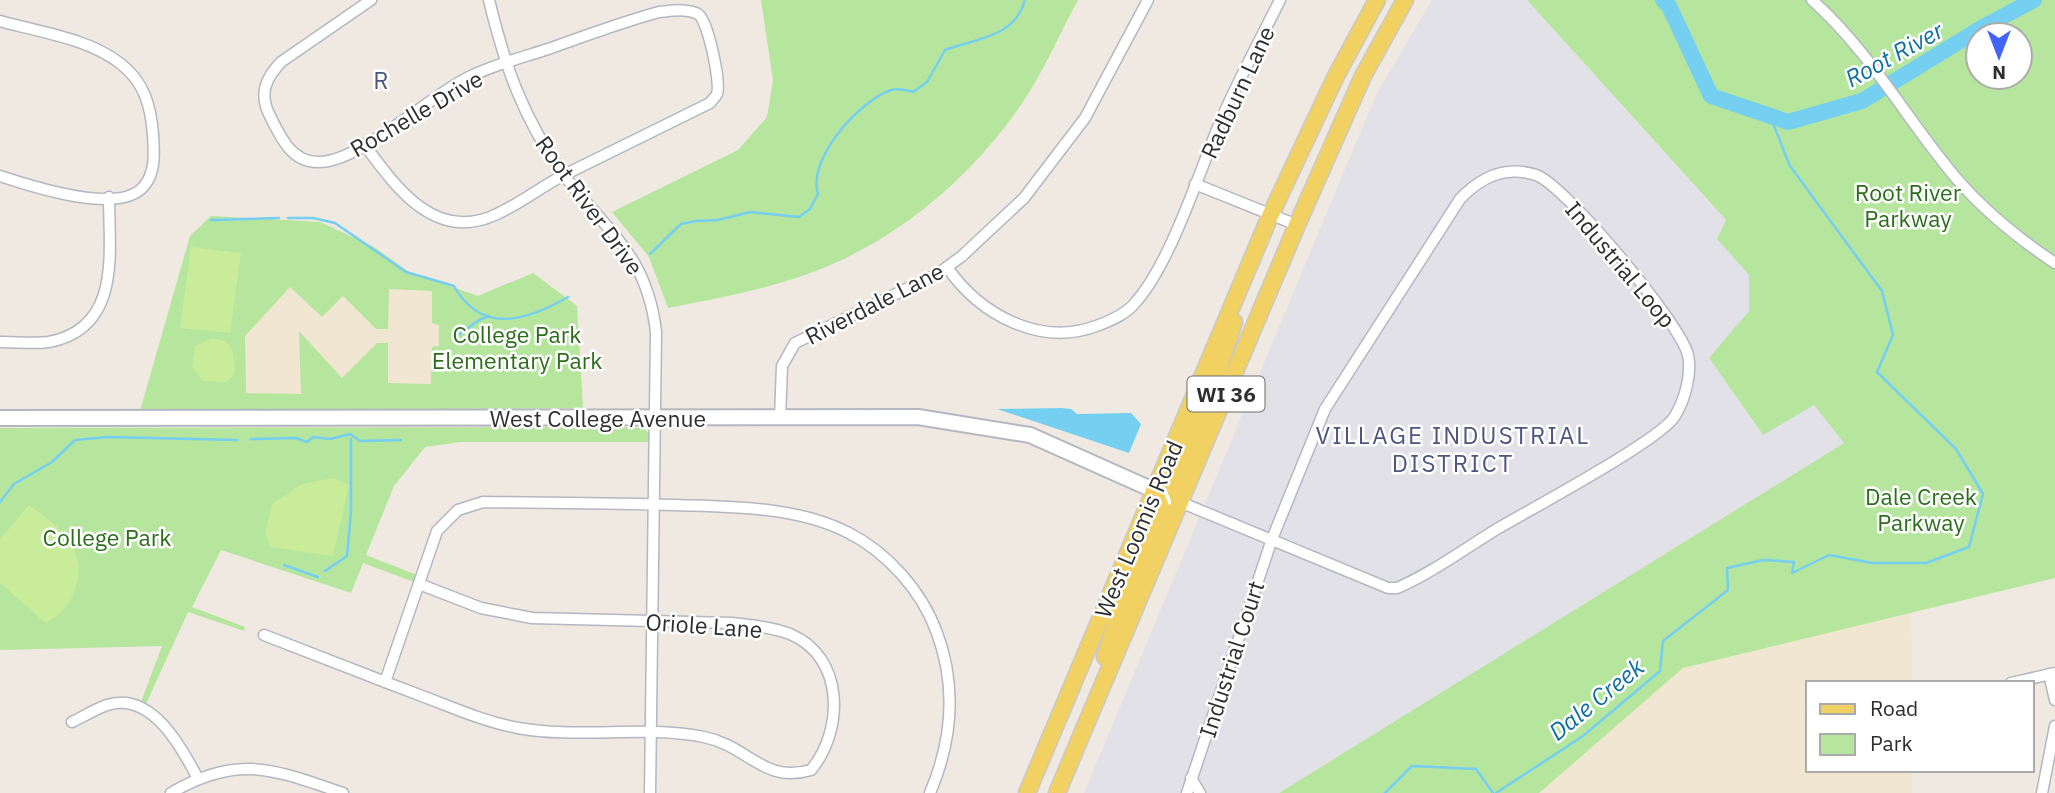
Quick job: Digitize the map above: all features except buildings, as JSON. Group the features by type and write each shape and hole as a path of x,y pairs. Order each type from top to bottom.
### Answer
{"main road":[{"name":"West Loomis Road","path":"1027,793 1270,216 1336,76 1377,0"},
{"name":"West Loomis Road","path":"1057,793 1297,225 1363,76 1405,0"},
{"path":"1180,502 1174,493 1173,484 1228,343 1246,272"},
{"path":"1096,702 1110,639 1162,509 1154,490"}],"street":[{"name":"Rochelle Drive","path":"364,144 404,197 431,214 458,220 478,220 495,215 564,175 710,103 717,94 707,24 701,15 691,11 659,12 467,78 364,144 334,160 303,160 285,145 264,104 264,89 269,75 281,62 371,0"},
{"name":"Root River Drive","path":"489,0 504,64 531,123 564,175 623,244 648,289 656,332 650,793"},
{"name":"Riverdale Lane","path":"780,418 782,366 795,343 947,267 1024,198 1056,160 1099,93 1148,0"},
{"name":"Radburn Lane","path":"947,267 960,286 989,311 1013,323 1049,333 1085,331 1114,320 1135,304 1153,279 1222,118 1280,0"},
{"path":"1812,0 1865,57 1948,169 2013,233 2055,263"},
{"path":"0,21 101,51 132,73 148,102 152,119 153,170 139,191 120,198 65,195 0,176"},
{"name":"Industrial Loop","path":"1180,502 1388,588 1405,585 1671,422 1688,382 1688,354 1681,336 1653,297 1559,190 1537,175 1518,172 1484,178 1460,199 1329,401 1272,539"},
{"name":"Radburn Lane","path":"1195,184 1297,225"},
{"path":"0,342 47,342 63,338 88,322 96,313 104,299 108,282 109,197"},
{"name":"West College Avenue","path":"0,418 918,417 1030,435 1180,502"},
{"path":"385,682 437,531 458,510 483,502 653,505 755,509 807,518 846,531 894,566 922,602 945,655 951,698 948,736 930,793"},
{"name":"Industrial Court","path":"1186,793 1272,539"},
{"name":"Oriole Lane","path":"264,635 472,715 520,728 570,733 701,736 723,741 770,771 797,774 811,770 822,756 832,728 832,678 819,657 790,635 740,624 532,618 481,608 419,584"},
{"path":"2019,681 2052,673 2055,700"},
{"path":"72,722 107,705 122,703 142,708 177,741 197,777"},
{"path":"2042,793 2055,726"},
{"path":"171,793 197,777 234,768 272,768 343,793"},
{"path":"1191,778 1200,793"}],"shaded area":[{"path":"1432,0 1527,0 1726,221 1717,239 1749,275 1749,311 1709,358 1762,434 1814,405 1844,443 1279,793 1084,793 1376,95"},
{"name":"College Park Elementary Park","path":"211,216 320,222 374,247 409,272 478,296 533,273 577,306 583,408 140,411 190,236"},
{"path":"1911,610 1912,681 1806,681 1806,772 1912,772 1912,793 1539,793 1683,668"}],"green space":[{"path":"761,0 1078,0 1035,83 1009,122 963,175 909,220 880,240 800,277 668,308 649,257 612,212 738,150 767,117 773,80"},
{"path":"1527,0 2055,0 2055,578 1683,668 1539,793 1279,793 1844,443 1814,405 1763,435 1709,358 1749,311 1749,275 1717,239 1726,220"},
{"name":"College Park Elementary Park","path":"211,216 320,222 374,247 409,272 478,296 533,273 577,306 583,408 140,411 190,236","holes":["290,287 322,317 343,296 376,329 388,329 389,289 432,291 432,323 439,325 439,346 432,347 431,384 388,383 388,343 377,343 342,378 299,331 301,394 246,393 245,336"]},
{"path":"191,247 241,253 230,333 180,328"},
{"path":"212,338 225,342 232,349 235,373 227,382 203,381 192,367 195,346"},
{"name":"College Park","path":"0,428 644,428 650,435 650,442 461,442 425,447 394,486 366,555 417,575 414,582 363,563 351,593 221,550 192,607 245,627 244,631 188,612 145,706 141,702 162,646 0,650"},
{"path":"334,478 349,485 333,556 270,547 265,533 272,504 302,484"},
{"path":"29,505 68,539 78,561 79,573 71,599 61,612 46,623 0,583 0,539"}],"water":[{"path":"997,409 1071,409 1077,414 1131,413 1141,424 1129,453"}],"waterway":[{"path":"650,254 681,224 718,220 750,212 799,217 810,209 818,194 820,165 828,149 851,119 878,96 891,90 913,92 927,82 945,50 1004,29 1013,22 1025,0"},
{"name":"Root River","path":"1663,0 1669,6 1711,96 1788,122 1862,101 1983,27 2034,0"},
{"name":"Dale Creek","path":"1496,793 1583,736 1660,671 1663,641 1728,590 1727,568 1763,560 1794,562 1792,573 1829,555 1872,563 1926,563 1969,547 1983,494 1956,449 1877,372 1893,335 1882,291 1790,166 1770,116"},
{"path":"211,220 279,218"},
{"path":"288,218 313,218 335,223 406,272 454,286 465,302 492,318 522,317 568,297"},
{"path":"454,338 489,316"},
{"path":"251,439 296,438 307,442 313,437 330,439 350,434 360,441 401,440"},
{"path":"0,502 14,484 52,462 75,440 107,437 237,440"},
{"path":"325,571 347,556 351,511 351,439"},
{"path":"284,565 318,577"},
{"name":"Dale Creek","path":"1385,793 1412,766 1476,769 1493,793"}],"district":[{"name":"R","path":"382,80"},
{"name":"VILLAGE INDUSTRIAL DISTRICT","path":"1453,449"}],"park label":[{"name":"Root River Parkway","path":"1908,205"},
{"name":"Dale Creek Parkway","path":"1921,509"}]}
